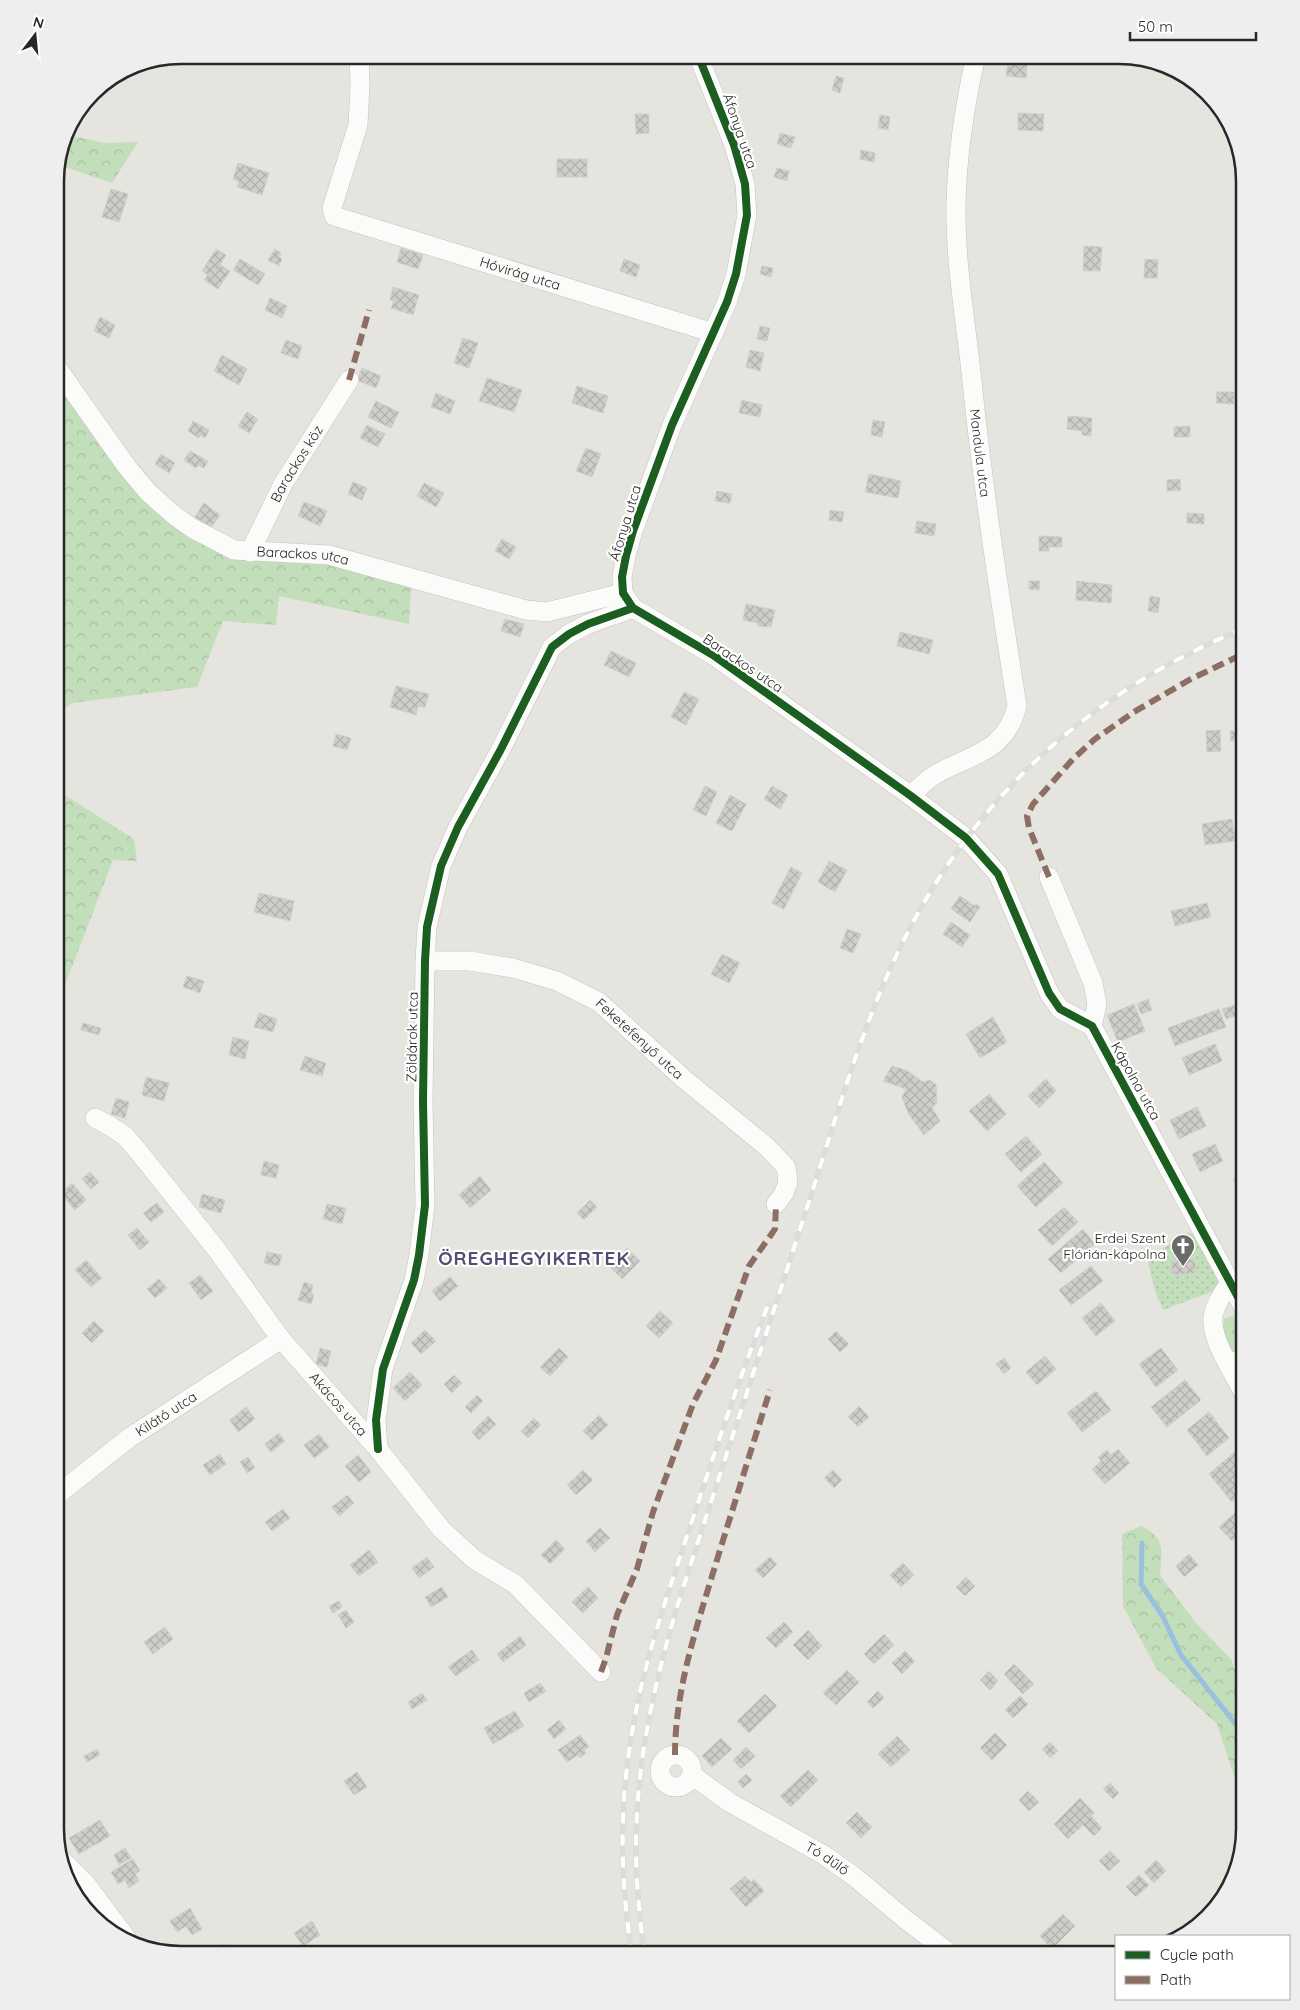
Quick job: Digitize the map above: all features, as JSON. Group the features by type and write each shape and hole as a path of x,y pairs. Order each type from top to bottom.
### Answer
{"street":[{"name":"Hóvirág utca","path":"359,64 360,85 358,125 332,208 334,216 714,333"},
{"name":"Áfonya utca","path":"628,600 622,577 626,556 653,474 687,389 727,302 738,266 747,215 745,192 734,145 702,64"},
{"name":"Mandula utca","path":"911,796 925,781 938,773 990,748 1003,736 1013,720 1016,706 993,557 974,405 958,247 956,204 964,108 974,64"},
{"name":"Barackos utca","path":"64,378 127,467 148,492 192,528 234,550 329,555 526,610 547,612 628,600 713,655 911,796"},
{"name":"Barackos köz","path":"250,552 283,484 349,380"},
{"name":"Zöldárok utca","path":"378,1449 376,1420 383,1369 414,1280 425,1205 423,1101 425,961 427,927 441,866 450,843 500,751 552,647 569,634 628,600"},
{"path":"911,796 966,838 998,874 1049,993 1060,1009 1092,1026 1097,1004 1093,983 1049,877"},
{"name":"Feketefenyő utca","path":"425,961 470,962 513,968 557,981 599,1002 684,1079 767,1146 786,1167 788,1182 784,1193 776,1204"},
{"name":"Kápolna utca","path":"1092,1026 1236,1292"},
{"name":"Akácos utca","path":"95,1118 125,1136 142,1156 217,1250 281,1339 378,1449 442,1530 475,1560 515,1584 601,1672"},
{"path":"1231,1282 1219,1298 1213,1317 1216,1339 1236,1360"},
{"name":"Kilátó utca","path":"64,1489 129,1438 281,1339"},
{"name":"Tó dűlő","path":"692,1776 729,1802 824,1855 856,1878 940,1946"},
{"path":"72,1870 86,1884 118,1927"}],"green space":[{"path":"73,136 105,143 138,142 112,183 65,167"},
{"path":"64,367 139,496 232,557 331,559 411,585 409,624 279,596 276,625 223,621 197,687 72,703 64,710"},
{"path":"64,795 134,839 137,861 113,860 64,988"},
{"path":"1188,1233 1199,1234 1224,1283 1211,1292 1163,1310 1155,1291 1147,1258"},
{"path":"1233,1316 1236,1322 1236,1354 1232,1356 1220,1334 1225,1318"},
{"path":"1141,1526 1155,1535 1161,1546 1160,1575 1196,1623 1231,1659 1236,1675 1236,1782 1217,1724 1156,1668 1123,1606 1122,1534"}],"building":[{"path":"1008,64 1027,64 1026,78 1006,76"},
{"path":"836,76 844,78 840,93 832,90"},
{"path":"1018,113 1044,114 1043,131 1018,130"},
{"path":"635,114 649,114 649,133 636,134"},
{"path":"880,115 890,117 888,130 878,128"},
{"path":"780,133 795,137 791,148 777,144"},
{"path":"861,150 875,153 874,162 860,159"},
{"path":"557,159 587,159 587,177 557,177"},
{"path":"238,163 269,173 262,195 237,187 239,181 233,179"},
{"path":"777,168 789,171 787,181 774,177"},
{"path":"111,189 128,194 119,222 102,217"},
{"path":"1084,246 1102,247 1100,271 1083,271"},
{"path":"401,248 423,255 418,269 397,262"},
{"path":"216,249 226,255 220,265 230,271 218,289 204,280 208,275 202,271"},
{"path":"275,249 281,253 279,257 282,259 279,266 268,260"},
{"path":"240,259 265,274 258,285 233,270"},
{"path":"624,259 640,265 636,277 620,271"},
{"path":"1145,259 1158,260 1157,278 1144,278"},
{"path":"762,266 773,268 771,277 760,274"},
{"path":"393,287 419,295 413,315 391,308 394,301 390,300"},
{"path":"270,298 287,306 282,318 265,310"},
{"path":"100,317 115,325 109,338 94,331"},
{"path":"760,326 770,328 767,341 757,339"},
{"path":"463,338 478,343 469,368 454,363"},
{"path":"286,340 302,346 298,359 281,353"},
{"path":"750,350 764,353 760,371 746,367"},
{"path":"222,355 247,369 239,385 214,371"},
{"path":"362,368 381,376 376,388 357,380"},
{"path":"487,378 522,390 514,412 479,401"},
{"path":"577,386 608,396 603,413 572,403"},
{"path":"1217,392 1234,392 1234,404 1216,403"},
{"path":"436,393 455,401 450,414 431,407"},
{"path":"742,400 762,405 760,417 739,413"},
{"path":"376,401 399,412 391,428 368,417"},
{"path":"247,412 258,419 249,433 238,426"},
{"path":"1068,416 1092,418 1091,436 1082,435 1082,431 1067,429"},
{"path":"873,420 885,422 882,437 871,435"},
{"path":"193,421 209,430 205,438 201,435 199,438 188,431"},
{"path":"367,425 385,434 378,447 360,438"},
{"path":"1190,426 1190,437 1174,437 1174,427"},
{"path":"586,448 601,454 592,477 576,471"},
{"path":"190,451 208,461 204,468 198,465 196,468 184,460"},
{"path":"161,454 175,463 169,473 155,464"},
{"path":"869,474 901,481 898,498 865,492"},
{"path":"1180,479 1181,490 1167,491 1167,480"},
{"path":"353,482 367,488 362,500 348,494"},
{"path":"424,483 444,493 436,507 417,496"},
{"path":"717,491 732,494 730,503 715,501"},
{"path":"304,502 327,511 320,526 298,516"},
{"path":"204,503 220,515 211,528 195,517"},
{"path":"830,510 844,512 842,522 829,520"},
{"path":"1187,513 1204,514 1204,524 1187,523"},
{"path":"917,521 936,524 934,536 915,533"},
{"path":"1039,536 1062,537 1062,547 1049,547 1049,551 1039,551"},
{"path":"502,539 516,547 509,559 495,551"},
{"path":"1029,581 1040,581 1039,590 1029,589"},
{"path":"1077,581 1112,585 1111,603 1076,600"},
{"path":"1150,596 1160,598 1158,613 1148,611"},
{"path":"746,604 775,610 771,627 757,626 758,623 743,620"},
{"path":"505,619 524,624 520,637 501,631"},
{"path":"900,632 933,640 929,654 897,646"},
{"path":"611,651 636,663 629,677 604,665"},
{"path":"396,686 429,694 425,707 418,706 416,715 390,707"},
{"path":"684,692 699,699 686,725 671,717"},
{"path":"1220,730 1221,751 1207,752 1206,731"},
{"path":"1230,731 1236,731 1236,741 1231,741"},
{"path":"336,734 351,738 347,750 333,746"},
{"path":"705,786 717,792 706,816 693,810"},
{"path":"772,786 788,795 780,809 764,799"},
{"path":"730,795 746,804 732,831 716,823"},
{"path":"1232,819 1235,841 1205,845 1202,824"},
{"path":"829,861 847,870 835,892 818,882"},
{"path":"791,867 802,873 784,909 772,903"},
{"path":"259,893 294,901 290,921 254,912"},
{"path":"960,896 975,906 976,904 980,907 970,922 951,909"},
{"path":"1207,903 1211,917 1175,926 1171,911"},
{"path":"951,922 970,935 962,947 943,934"},
{"path":"847,929 861,934 853,953 840,948"},
{"path":"722,954 740,963 729,983 711,974"},
{"path":"187,976 204,981 200,993 183,987"},
{"path":"1148,999 1152,1010 1141,1014 1137,1004"},
{"path":"1134,1004 1145,1031 1118,1042 1107,1015"},
{"path":"1236,1005 1236,1016 1226,1019 1222,1009"},
{"path":"1219,1009 1226,1027 1175,1046 1168,1028"},
{"path":"259,1013 277,1019 273,1032 254,1027"},
{"path":"993,1017 1007,1042 980,1058 966,1034"},
{"path":"83,1023 101,1028 99,1035 81,1030"},
{"path":"233,1037 249,1041 245,1059 229,1055"},
{"path":"1215,1044 1222,1061 1189,1075 1182,1058"},
{"path":"305,1056 326,1063 322,1076 300,1070"},
{"path":"892,1066 906,1070 923,1082 930,1080 936,1085 937,1102 932,1108 940,1121 924,1135 908,1113 902,1097 906,1089 883,1081"},
{"path":"146,1077 169,1083 164,1101 142,1095"},
{"path":"1046,1079 1056,1091 1039,1108 1028,1096"},
{"path":"989,1094 1006,1114 987,1131 969,1111"},
{"path":"116,1098 129,1102 125,1118 111,1114"},
{"path":"1197,1107 1206,1126 1179,1139 1170,1120"},
{"path":"1026,1136 1042,1154 1021,1172 1005,1154"},
{"path":"1215,1144 1223,1161 1200,1172 1192,1154"},
{"path":"264,1161 279,1165 276,1178 261,1175"},
{"path":"1044,1162 1063,1183 1036,1207 1017,1186"},
{"path":"90,1172 99,1182 91,1189 82,1179"},
{"path":"480,1176 491,1190 470,1208 459,1195"},
{"path":"72,1183 86,1200 75,1210 64,1197 64,1190"},
{"path":"202,1194 225,1200 221,1213 199,1207"},
{"path":"590,1200 597,1207 584,1220 577,1213"},
{"path":"157,1203 164,1212 151,1222 143,1213"},
{"path":"327,1204 346,1208 342,1224 323,1219"},
{"path":"1064,1207 1078,1222 1052,1246 1038,1230"},
{"path":"137,1228 149,1242 140,1250 128,1235"},
{"path":"1083,1229 1095,1244 1061,1273 1048,1259"},
{"path":"627,1248 640,1261 622,1279 609,1266"},
{"path":"267,1252 282,1255 279,1266 264,1263"},
{"name":"Erdei Szent Flórián-kápolna","path":"1195,1259 1196,1273 1176,1275 1172,1273 1171,1269 1174,1261"},
{"path":"86,1260 102,1278 91,1287 75,1270"},
{"path":"1091,1266 1103,1281 1071,1305 1059,1290"},
{"path":"200,1275 213,1291 201,1300 189,1283"},
{"path":"450,1277 458,1286 440,1301 432,1291"},
{"path":"159,1279 167,1288 155,1298 147,1289"},
{"path":"304,1282 313,1285 311,1293 314,1295 311,1304 298,1300"},
{"path":"1101,1303 1115,1321 1096,1336 1082,1318"},
{"path":"660,1311 673,1323 659,1338 646,1326"},
{"path":"94,1321 104,1331 92,1343 82,1333"},
{"path":"425,1330 436,1341 421,1354 411,1343"},
{"path":"836,1331 849,1344 840,1352 828,1339"},
{"path":"320,1348 331,1351 327,1367 316,1364"},
{"path":"559,1348 568,1357 550,1376 540,1367"},
{"path":"1161,1348 1178,1370 1156,1387 1139,1364"},
{"path":"1045,1356 1056,1369 1037,1385 1026,1372"},
{"path":"1004,1358 1011,1368 1004,1374 996,1364"},
{"path":"410,1372 422,1385 405,1401 393,1388"},
{"path":"454,1375 462,1383 452,1393 444,1384"},
{"path":"1185,1380 1201,1400 1167,1427 1151,1407"},
{"path":"1096,1391 1111,1410 1082,1432 1067,1413"},
{"path":"477,1395 483,1401 471,1413 465,1407"},
{"path":"859,1406 869,1417 858,1427 848,1417"},
{"path":"246,1407 255,1419 238,1432 230,1420"},
{"path":"1209,1412 1229,1438 1207,1456 1187,1430"},
{"path":"599,1415 608,1425 592,1440 583,1431"},
{"path":"488,1416 496,1424 479,1440 472,1432"},
{"path":"534,1418 541,1425 528,1438 521,1431"},
{"path":"279,1433 285,1441 271,1452 265,1444"},
{"path":"319,1434 329,1447 314,1458 304,1445"},
{"path":"1118,1449 1130,1463 1105,1484 1092,1469 1101,1461 1098,1457 1107,1450 1111,1455"},
{"path":"1236,1451 1236,1499 1232,1502 1209,1474"},
{"path":"220,1454 226,1464 210,1475 203,1465"},
{"path":"358,1455 371,1472 359,1482 345,1466"},
{"path":"248,1457 255,1468 247,1473 240,1462"},
{"path":"583,1470 593,1480 576,1495 567,1485"},
{"path":"833,1470 842,1480 834,1488 824,1478"},
{"path":"347,1495 354,1503 339,1516 332,1507"},
{"path":"283,1509 290,1518 272,1531 265,1522"},
{"path":"1236,1512 1236,1537 1232,1541 1219,1527"},
{"path":"600,1528 610,1538 595,1552 586,1541"},
{"path":"556,1540 565,1549 550,1564 541,1555"},
{"path":"369,1550 378,1562 359,1576 350,1565"},
{"path":"1189,1554 1198,1565 1184,1577 1176,1566"},
{"path":"427,1557 434,1567 419,1578 412,1568"},
{"path":"770,1557 777,1564 763,1578 755,1570"},
{"path":"903,1563 914,1575 901,1587 890,1575"},
{"path":"966,1577 975,1586 965,1596 956,1587"},
{"path":"442,1587 448,1597 431,1607 425,1597"},
{"path":"588,1587 598,1598 583,1613 572,1602"},
{"path":"339,1601 342,1607 333,1613 329,1606"},
{"path":"346,1610 354,1622 346,1628 338,1615"},
{"path":"784,1622 793,1632 776,1648 766,1638"},
{"path":"165,1627 173,1639 153,1654 144,1642"},
{"path":"808,1630 822,1646 808,1660 793,1645"},
{"path":"884,1634 894,1645 874,1664 864,1654"},
{"path":"520,1636 526,1645 503,1662 497,1654"},
{"path":"472,1650 479,1660 456,1676 448,1667"},
{"path":"905,1651 915,1661 902,1674 892,1663"},
{"path":"1014,1664 1034,1684 1023,1694 1004,1674"},
{"path":"847,1670 859,1682 836,1705 823,1693"},
{"path":"989,1671 998,1681 990,1690 980,1680"},
{"path":"540,1683 546,1691 529,1702 524,1693"},
{"path":"878,1691 884,1698 873,1708 867,1702"},
{"path":"422,1693 427,1700 412,1709 408,1702"},
{"path":"765,1694 777,1706 749,1733 737,1721"},
{"path":"1020,1696 1028,1704 1013,1718 1005,1710"},
{"path":"515,1711 524,1726 493,1744 484,1728"},
{"path":"559,1720 566,1729 554,1739 547,1730"},
{"path":"995,1733 1007,1745 992,1760 980,1748"},
{"path":"580,1735 589,1747 584,1750 586,1753 580,1758 578,1755 567,1762 558,1750"},
{"path":"897,1736 910,1750 891,1767 878,1754"},
{"path":"721,1738 732,1749 712,1767 702,1756"},
{"path":"1050,1742 1058,1751 1050,1758 1042,1749"},
{"path":"746,1747 755,1756 741,1769 733,1760"},
{"path":"97,1749 100,1755 87,1762 84,1756"},
{"path":"808,1770 818,1780 791,1807 780,1796"},
{"path":"357,1772 367,1787 354,1795 344,1781"},
{"path":"746,1774 752,1780 743,1788 738,1782"},
{"path":"1110,1783 1119,1793 1113,1799 1103,1789"},
{"path":"1028,1791 1039,1802 1029,1811 1019,1800"},
{"path":"1080,1798 1094,1813 1091,1816 1102,1828 1094,1836 1083,1825 1068,1839 1054,1824"},
{"path":"857,1812 872,1827 861,1838 846,1823"},
{"path":"100,1820 110,1836 79,1854 69,1838"},
{"path":"125,1848 131,1858 119,1865 114,1855"},
{"path":"1110,1851 1120,1861 1109,1871 1099,1861"},
{"path":"133,1859 140,1871 135,1874 139,1881 129,1888 125,1880 118,1884 111,1872"},
{"path":"1156,1860 1166,1871 1154,1883 1144,1872"},
{"path":"1139,1875 1149,1885 1136,1897 1126,1887"},
{"path":"745,1876 751,1882 754,1879 764,1891 746,1907 730,1889"},
{"path":"190,1908 202,1929 192,1935 186,1926 177,1932 170,1921"},
{"path":"1063,1914 1075,1926 1055,1946 1049,1946 1040,1936"},
{"path":"312,1921 320,1935 303,1946 294,1933"}],"waterway":[{"path":"1142,1543 1141,1584 1162,1615 1181,1655 1236,1725"}],"railway":[{"path":"644,1946 638,1895 637,1821 639,1786 657,1681 676,1610 845,1088 883,985 927,897 961,846 999,799 1040,757 1086,718 1135,684 1188,654 1236,632"},
{"path":"631,1946 623,1871 623,1816 628,1760 642,1681 672,1580 727,1417 768,1305"}],"marked path":[{"path":"349,380 369,310"},
{"path":"1049,877 1029,828 1027,816 1033,804 1073,759 1095,739 1134,712 1189,680 1236,657"},
{"path":"601,1672 617,1615 637,1569 653,1512 693,1404 716,1360 749,1266 775,1229 776,1204"},
{"path":"675,1755 679,1706 688,1658 770,1390"}],"cycle path":[{"path":"702,64 734,145 745,184 747,215 736,274 727,302 672,425 633,531 622,577 623,593 633,608 713,655 911,796 966,838 998,874 1049,993 1060,1009 1092,1026 1236,1293"},
{"path":"378,1449 376,1420 383,1369 414,1280 425,1205 423,1101 425,961 427,927 441,866 458,827 500,751 552,647 569,634 588,624 633,608"}],"place":[{"name":"Erdei Szent Flórián-kápolna","path":"1183,1267"}],"district":[{"name":"ÖREGHEGYIKERTEK","path":"534,1258"}]}
